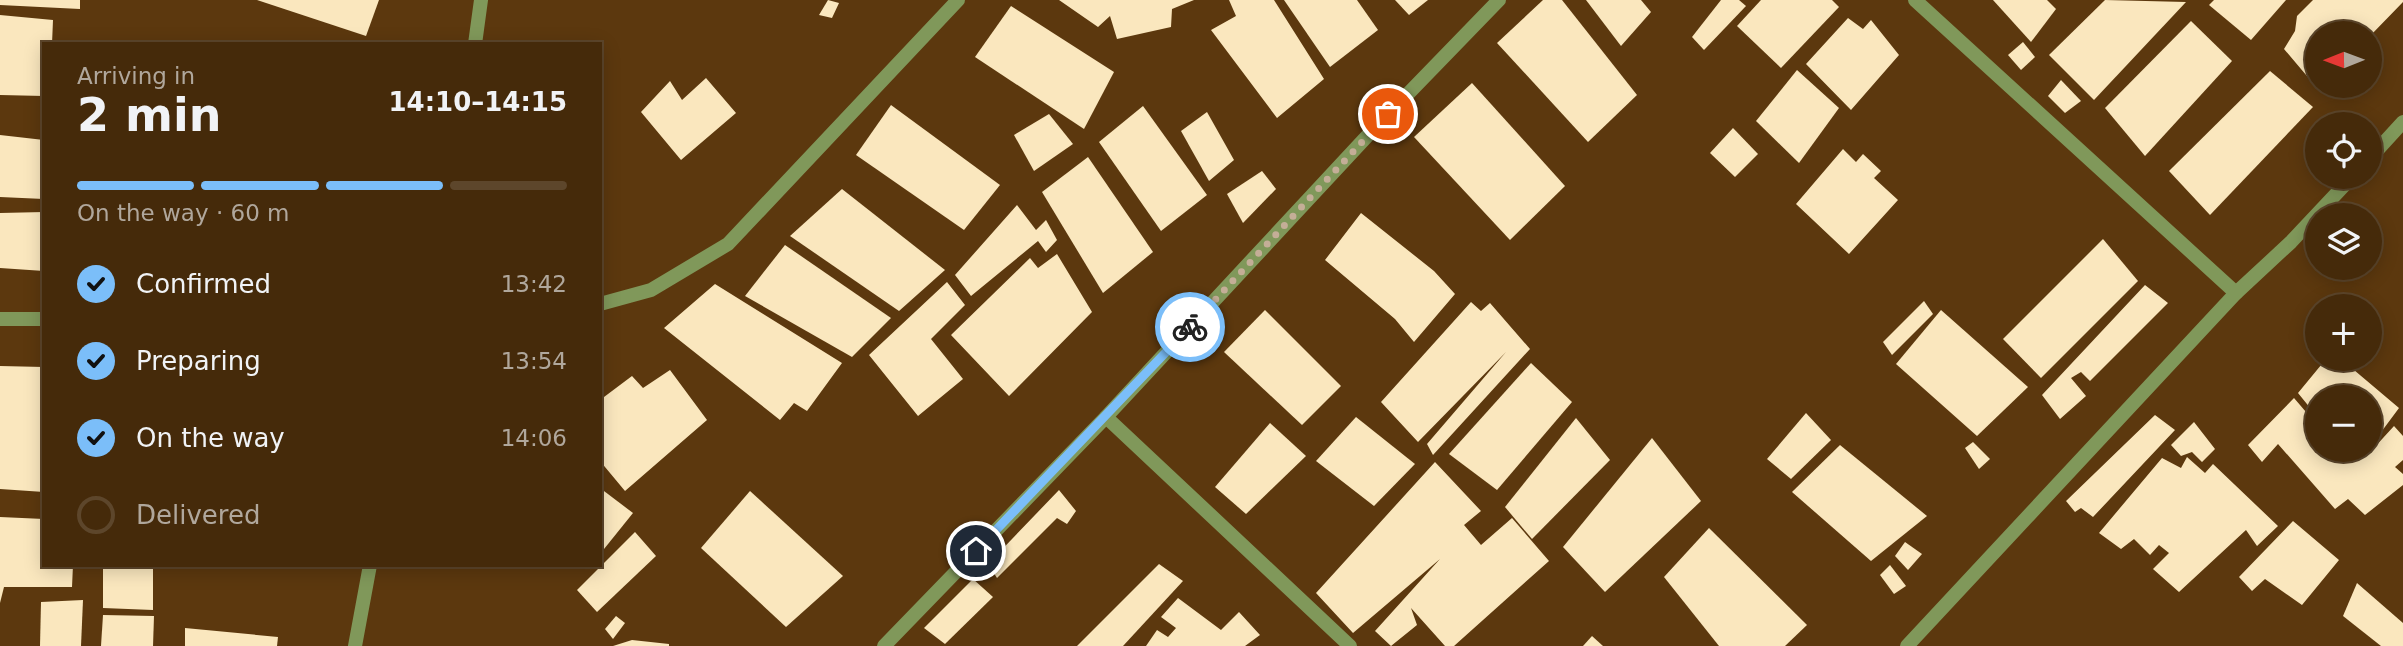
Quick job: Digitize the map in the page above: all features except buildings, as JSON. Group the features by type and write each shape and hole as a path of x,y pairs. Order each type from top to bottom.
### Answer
{"street":[{"path":"475,42 481,0"},
{"path":"602,303 651,290 728,244 958,0"},
{"path":"884,646 1106,417 1370,133 1499,0"},
{"path":"1915,0 2236,293"},
{"path":"2382,145 2403,122"},
{"path":"1907,646 2236,293 2291,242 2341,189"},
{"path":"0,319 42,319"},
{"path":"1106,417 1350,646"},
{"path":"355,646 370,567"}],"way so far":[{"path":"1190,327 1388,114"}],"route":[{"path":"976,551 1190,327"}]}
